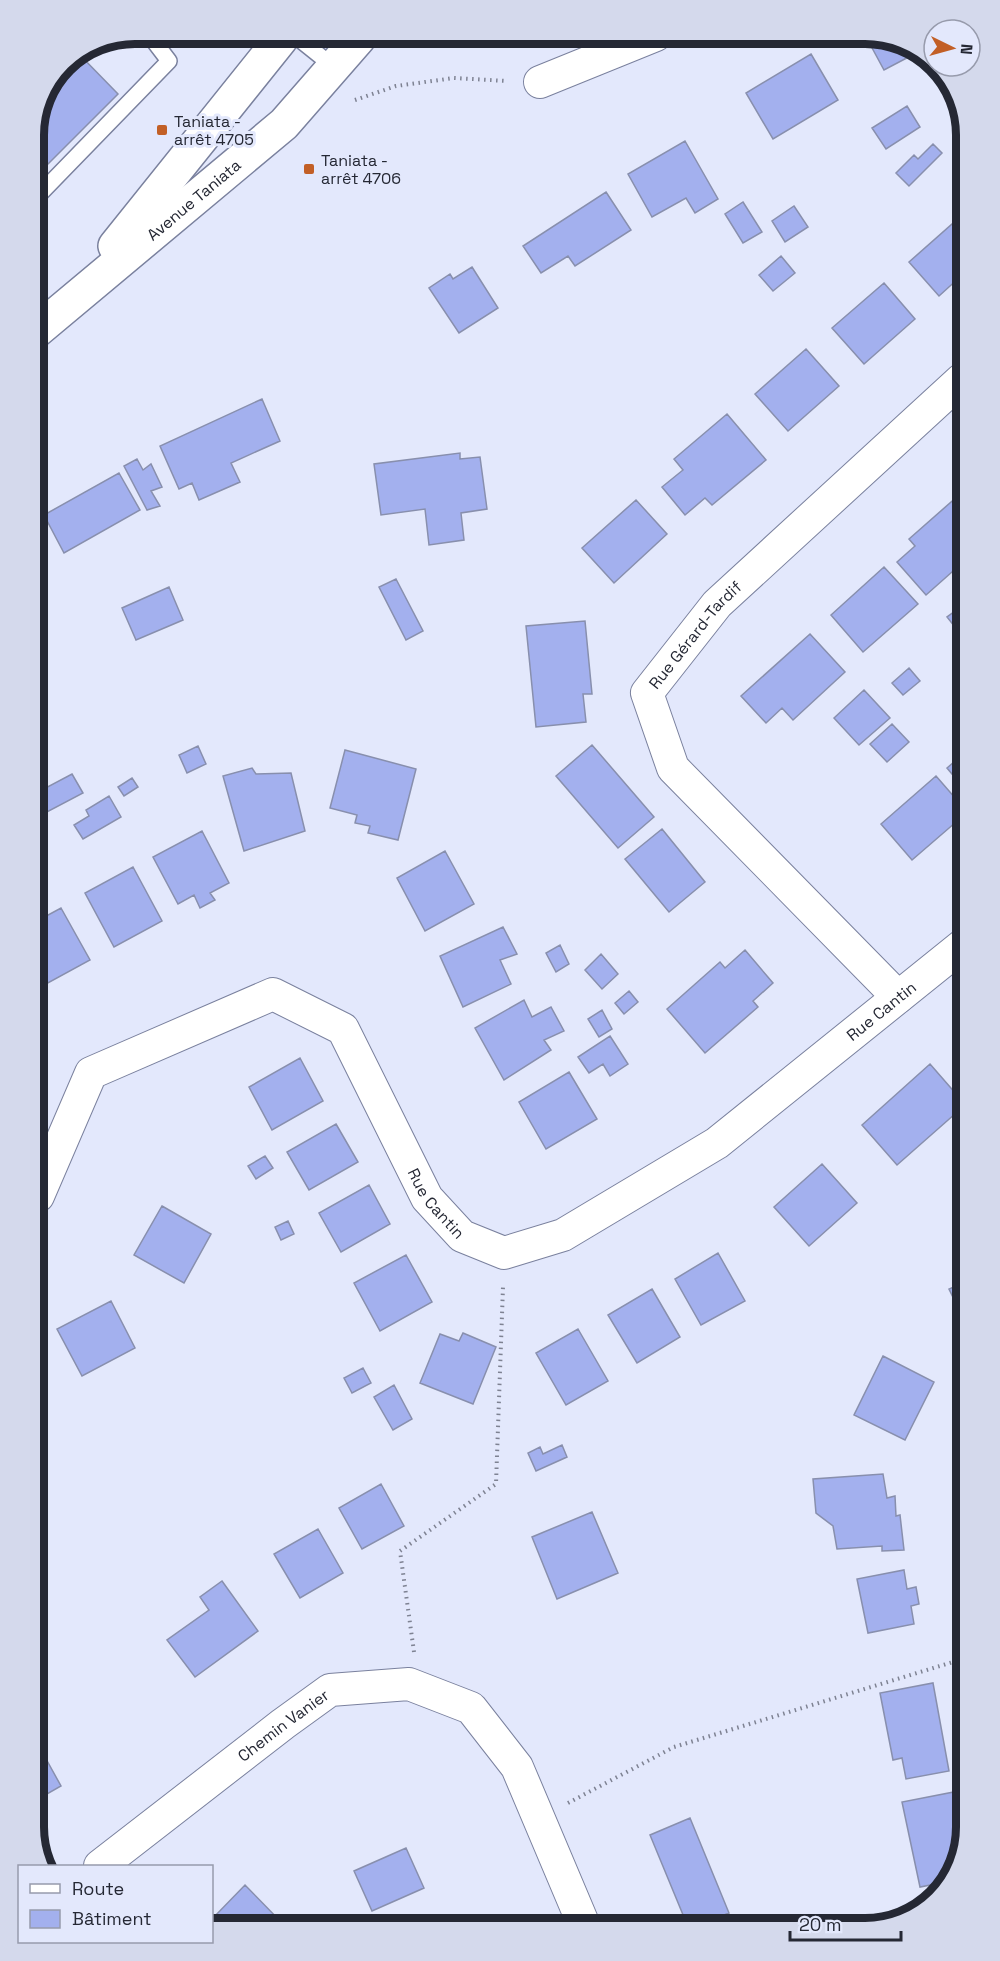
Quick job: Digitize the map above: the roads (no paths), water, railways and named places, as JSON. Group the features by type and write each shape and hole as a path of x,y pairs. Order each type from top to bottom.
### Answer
{"main road":[{"name":"Avenue Taniata","path":"70,302 277,44"},
{"name":"Avenue Taniata","path":"44,324 284,124 354,44"}],"street":[{"path":"540,82 634,44"},
{"name":"Rue Gérard-Tardif","path":"898,997 673,768 647,693 717,604 956,385"},
{"name":"Rue Cantin","path":"44,1183 91,1073 273,994 343,1029 427,1198 462,1236 504,1253 562,1235 717,1143 956,951"},
{"name":"Chemin Vanier","path":"101,1865 330,1690 409,1684 471,1708 517,1767 581,1918"}],"lane":[{"path":"44,189 169,61 156,44"},
{"path":"305,44 334,67"}],"place":[{"name":"Taniata - arrêt 4705","path":"162,130"},
{"name":"Taniata - arrêt 4706","path":"309,169"}]}
